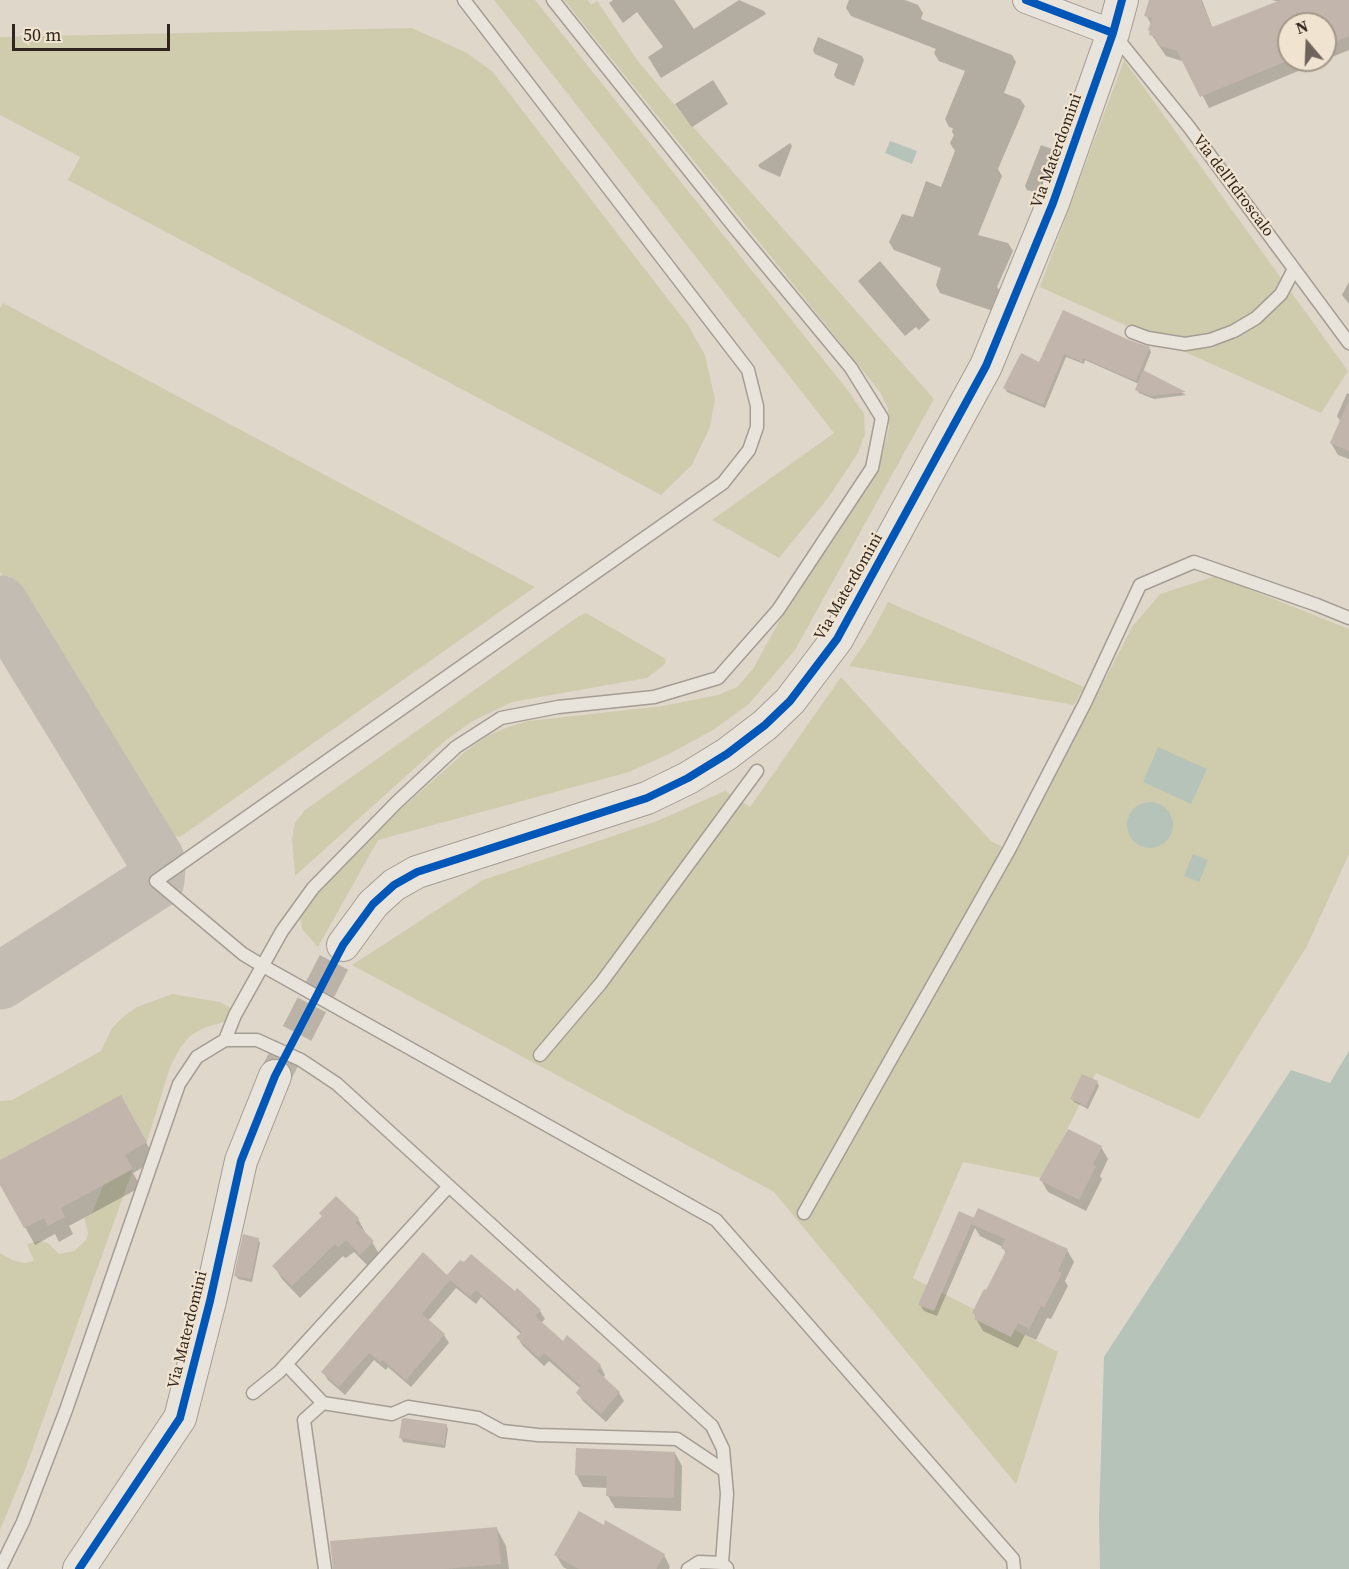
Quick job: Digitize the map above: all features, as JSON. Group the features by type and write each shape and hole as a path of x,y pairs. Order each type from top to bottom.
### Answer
{"street":[{"path":"1026,0 1113,33"},
{"name":"Via Materdomini","path":"343,945 373,904 394,885 417,872 647,798 688,778 727,754 765,725 790,701 837,639 986,366 1053,203 1113,33 1122,0"},
{"name":"Via Materdomini","path":"80,1569 180,1418 210,1301 241,1161 275,1076"}],"lane":[{"path":"464,0 748,370 757,406 757,427 749,450 723,483 156,881 243,954 716,1220 1013,1559 1014,1569"},
{"path":"225,1040 235,1015 282,931 313,888 396,803 456,747 501,718 558,707 654,697 718,678 778,609 872,468 882,417 851,368 735,228 553,0"},
{"name":"Via dell'Idroscalo","path":"1113,33 1189,127 1349,343"},
{"path":"1132,333 1185,344 1234,331 1256,318 1281,294 1294,269"},
{"path":"804,1214 1010,849 1085,703 1140,585 1194,562 1349,618"},
{"path":"540,1055 601,983 757,771"},
{"path":"0,1569 23,1522 66,1410 179,1084 197,1057 225,1040 257,1040 302,1060 337,1084 712,1426 723,1449 727,1494 725,1566 699,1562 688,1569"},
{"path":"252,1394 286,1364 449,1186"},
{"path":"286,1364 323,1402 392,1414 408,1407 478,1418 502,1431 538,1435 677,1439 725,1471"},
{"path":"323,1402 304,1420 325,1569"}],"shaded area":[{"path":"494,0 535,0 850,393 864,414 865,434 858,453 828,498 779,558 712,520 834,433"},
{"path":"564,0 588,0 591,5 597,1 638,61 687,120 934,399 795,650 749,704 713,730 629,772 378,840 318,947 302,929 298,905 372,835 466,751 487,736 528,721 663,706 718,695 737,687 753,669 805,574 882,455 889,428 888,408 880,392"},
{"path":"412,28 465,52 492,71 688,325 705,355 715,399 710,427 692,465 661,495 68,180 80,157 0,115 0,37"},
{"path":"1124,60 1348,371 1321,413 1040,287"},
{"path":"890,141 917,151 912,164 885,153"},
{"path":"3,303 535,587 180,837 162,834 0,572 0,308"},
{"path":"1216,576 1349,629 1349,854 1307,946 1199,1119 1096,1073 1042,1178 963,1162 913,1278 1058,1352 1016,1484 774,1192 352,965 483,880 657,821 725,791 750,807 841,677 992,842 1016,852 1132,627 1160,594"},
{"path":"888,602 1084,687 1074,705 849,666 871,634"},
{"path":"586,613 666,659 665,664 647,678 512,702 471,722 446,740 295,876 292,839 295,823 305,810"},
{"path":"1158,747 1207,769 1191,804 1143,782"},
{"path":"1150,802 1166,809 1173,825 1166,841 1150,848 1134,841 1127,825 1134,809"},
{"path":"1193,854 1208,860 1199,882 1184,876"},
{"path":"172,994 220,1002 232,1009 228,1021 206,1027 191,1035 180,1048 170,1067 147,1142 129,1109 105,1122 97,1108 0,1160 0,1101 12,1100 101,1051 112,1028 123,1017 137,1007"},
{"path":"1349,1051 1349,1569 1100,1569 1099,1517 1104,1357 1291,1070 1330,1083"},
{"path":"133,1169 25,1470 0,1530 0,1253 14,1261 25,1263 34,1261 27,1244 38,1241 48,1243 59,1254 74,1251 86,1240 88,1233 84,1218 92,1213 104,1184"}],"building":[{"path":"1149,0 1201,0 1212,27 1281,0 1349,0 1349,36 1337,41 1337,12 1277,12 1277,65 1200,97 1177,51 1157,45 1156,37 1149,35 1148,30 1152,18 1144,16"},
{"path":"1063,310 1150,347 1136,381 1083,358 1082,362 1064,354 1043,405 1003,388 1021,353 1039,362"},
{"path":"1143,370 1186,392 1151,396 1135,390"},
{"path":"1349,400 1349,451 1330,443"},
{"path":"1082,1074 1098,1081 1086,1106 1070,1099"},
{"path":"121,1095 147,1142 125,1155 133,1169 61,1208 65,1217 48,1226 44,1218 24,1228 0,1185 0,1160"},
{"path":"1068,1129 1102,1146 1093,1165 1096,1166 1079,1200 1039,1180"},
{"path":"336,1196 359,1218 356,1223 374,1241 360,1255 346,1240 338,1247 335,1244 292,1286 272,1266 322,1216 319,1213"},
{"path":"978,1208 1068,1249 1058,1271 1062,1273 1044,1308 1041,1306 1029,1329 1018,1323 1011,1337 974,1319 976,1315 972,1313 1006,1251 1001,1248 1005,1239 971,1224"},
{"path":"959,1211 974,1218 934,1311 918,1305"},
{"path":"243,1234 259,1238 251,1279 234,1276"},
{"path":"423,1252 447,1275 460,1260 464,1262 471,1254 515,1291 517,1288 541,1310 535,1316 563,1341 567,1335 601,1365 597,1371 620,1392 601,1414 576,1393 581,1386 544,1353 539,1358 516,1337 522,1332 476,1290 470,1297 450,1280 422,1314 445,1334 406,1380 383,1360 380,1362 369,1353 339,1387 321,1372"},
{"path":"404,1418 447,1424 444,1445 399,1438"},
{"path":"576,1448 675,1452 674,1498 606,1496 607,1476 575,1475"},
{"path":"579,1511 604,1525 605,1520 665,1554 656,1569 579,1569 554,1555"},
{"path":"497,1527 501,1564 445,1569 333,1569 330,1541"}],"taxiway":[{"path":"0,604 156,859 157,868 156,881 0,981"}],"tunnel":[{"path":"275,1076 343,945"}],"cycle path":[{"path":"1026,0 1113,33"},
{"path":"79,1569 180,1418 210,1301 241,1161 275,1076 343,945 373,904 394,885 417,872 647,798 688,778 727,754 765,725 790,701 837,639 986,366 1053,203 1113,33 1122,0"}]}
